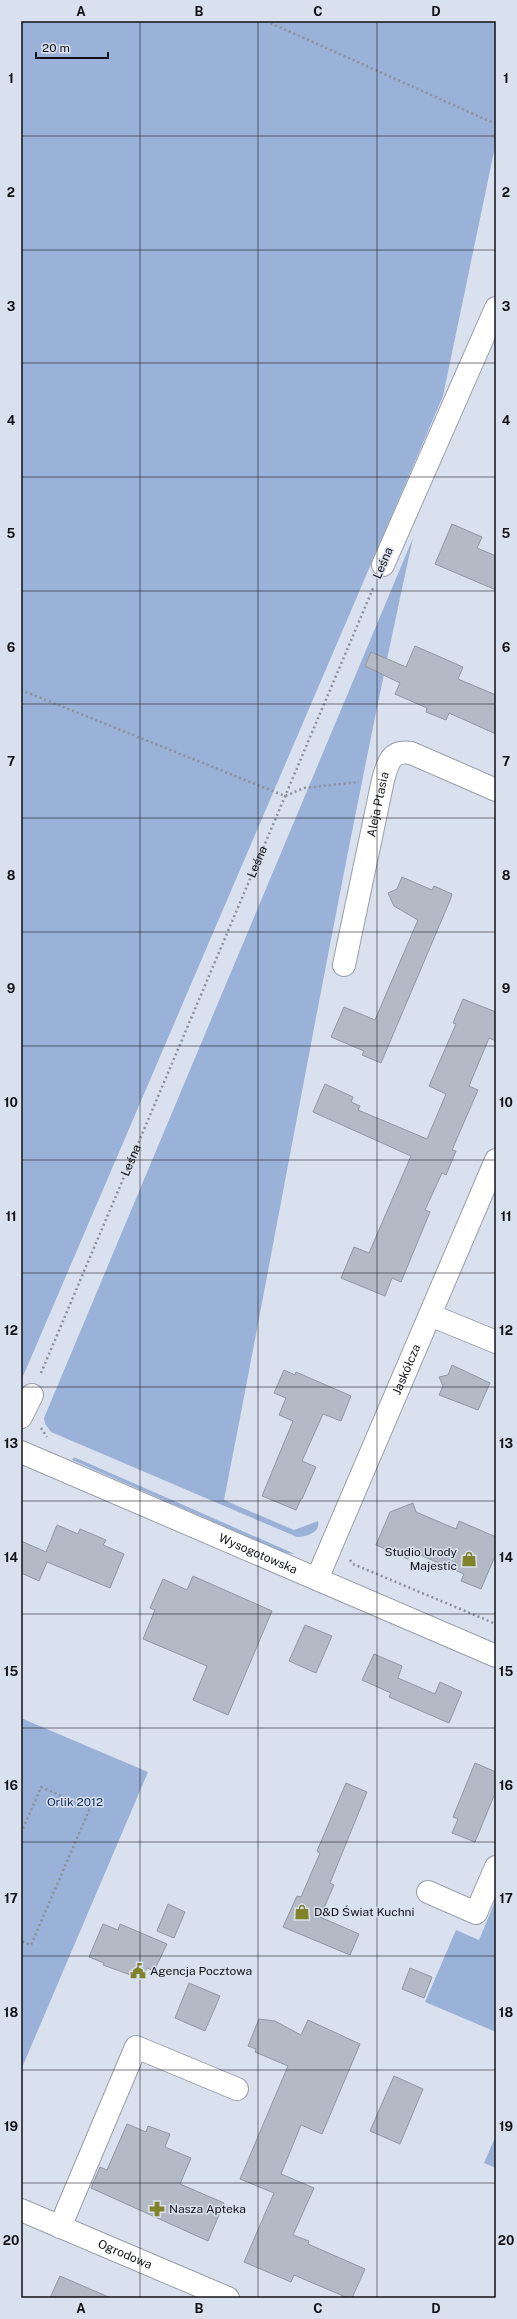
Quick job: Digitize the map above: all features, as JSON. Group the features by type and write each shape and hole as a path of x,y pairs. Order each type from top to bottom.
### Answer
{"street":[{"name":"Leśna","path":"382,565 496,308"},
{"name":"Aleja Ptasia","path":"344,965 384,780 391,757 403,752 411,753 496,790"},
{"name":"Jaskółcza","path":"317,1579 496,1160"},
{"path":"430,1315 496,1342"},
{"path":"21,1417 32,1395"},
{"name":"Wysogotowska","path":"21,1452 496,1656"},
{"path":"428,1892 476,1913 496,1867"},
{"path":"60,2227 136,2047 237,2089"},
{"name":"Ogrodowa","path":"21,2210 228,2298"}],"path":[{"path":"266,21 496,124"},
{"name":"Leśna","path":"32,1395 382,565"},
{"path":"21,690 285,796 304,788 384,780"},
{"path":"350,1560 353,1564 496,1624"},
{"path":"21,1833 41,1787 90,1808 31,1945 21,1941"}],"green space":[{"path":"21,21 496,21 496,142 443,396 21,1381"},
{"path":"413,538 387,658 339,898 224,1500 294,1530 318,1521 315,1531 309,1535 297,1537 51,1432 45,1424 44,1418"},
{"path":"74,1457 295,1554 285,1553 72,1460"},
{"name":"Orlik 2012","path":"21,1718 148,1772 21,2070"},
{"path":"496,1899 496,2032 425,2002 456,1930 479,1940"},
{"path":"496,2135 496,2168 484,2163"}],"building":[{"path":"452,524 482,537 477,548 496,556 496,590 435,564"},
{"path":"415,646 463,667 458,679 496,695 496,734 449,713 446,720 426,712 427,708 395,694 400,683 365,666 371,652 406,667"},
{"path":"402,877 432,890 434,886 452,894 381,1063 362,1055 364,1051 331,1037 344,1007 375,1020 418,920 394,906 388,893 397,889"},
{"path":"463,999 496,1012 496,1041 489,1038 469,1086 478,1090 452,1150 456,1151 446,1175 442,1173 425,1210 430,1212 401,1282 392,1278 385,1296 341,1278 354,1247 369,1253 411,1156 313,1112 325,1084 353,1097 351,1102 360,1106 358,1110 427,1139 446,1094 429,1086 456,1024 453,1023"},
{"path":"452,1365 490,1383 478,1410 439,1395 443,1386 439,1377 448,1375"},
{"path":"284,1370 295,1375 296,1372 351,1396 341,1421 323,1414 302,1461 316,1467 296,1510 262,1496 293,1421 279,1415 286,1398 274,1393"},
{"path":"413,1503 416,1512 456,1529 459,1521 496,1537 496,1554 481,1589 461,1581 464,1574 411,1551 408,1559 376,1545 390,1512"},
{"path":"57,1525 78,1534 80,1529 106,1540 103,1545 124,1554 110,1588 47,1562 39,1581 21,1573 21,1541 46,1552"},
{"path":"193,1576 272,1611 228,1715 193,1700 207,1666 143,1639 155,1610 150,1608 163,1579 187,1590"},
{"path":"305,1625 332,1636 316,1673 289,1661"},
{"path":"374,1654 402,1666 398,1678 435,1694 440,1682 462,1692 449,1723 389,1697 391,1693 362,1680"},
{"path":"475,1763 496,1772 496,1791 475,1842 452,1833 458,1819 453,1817"},
{"path":"346,1783 367,1792 330,1883 334,1885 320,1917 359,1934 350,1955 283,1927 297,1896 301,1897 320,1853 317,1851"},
{"path":"168,1904 185,1912 174,1938 157,1931"},
{"path":"103,1924 118,1930 120,1924 167,1944 154,1971 147,1968 142,1979 103,1965 104,1963 89,1957"},
{"path":"410,1968 432,1977 424,1998 402,1989"},
{"path":"189,1983 220,1996 205,2031 175,2018"},
{"path":"259,2019 275,2021 301,2035 308,2020 360,2044 322,2134 301,2125 281,2174 314,2188 293,2235 309,2241 308,2244 365,2269 352,2298 348,2298 294,2275 291,2282 244,2262 274,2193 240,2179 288,2066 255,2052 256,2049 248,2046"},
{"path":"394,2076 423,2089 400,2144 370,2131"},
{"path":"127,2124 146,2132 148,2126 170,2134 165,2147 191,2158 180,2184 224,2203 208,2241 91,2188 100,2167 107,2170"},
{"path":"60,2276 111,2298 50,2298"}],"place":[{"name":"Studio Urody Majestic","path":"469,1559"},
{"name":"D&D Świat Kuchni","path":"302,1912"},
{"name":"Agencja Pocztowa","path":"138,1971"},
{"name":"Nasza Apteka","path":"157,2209"}]}
